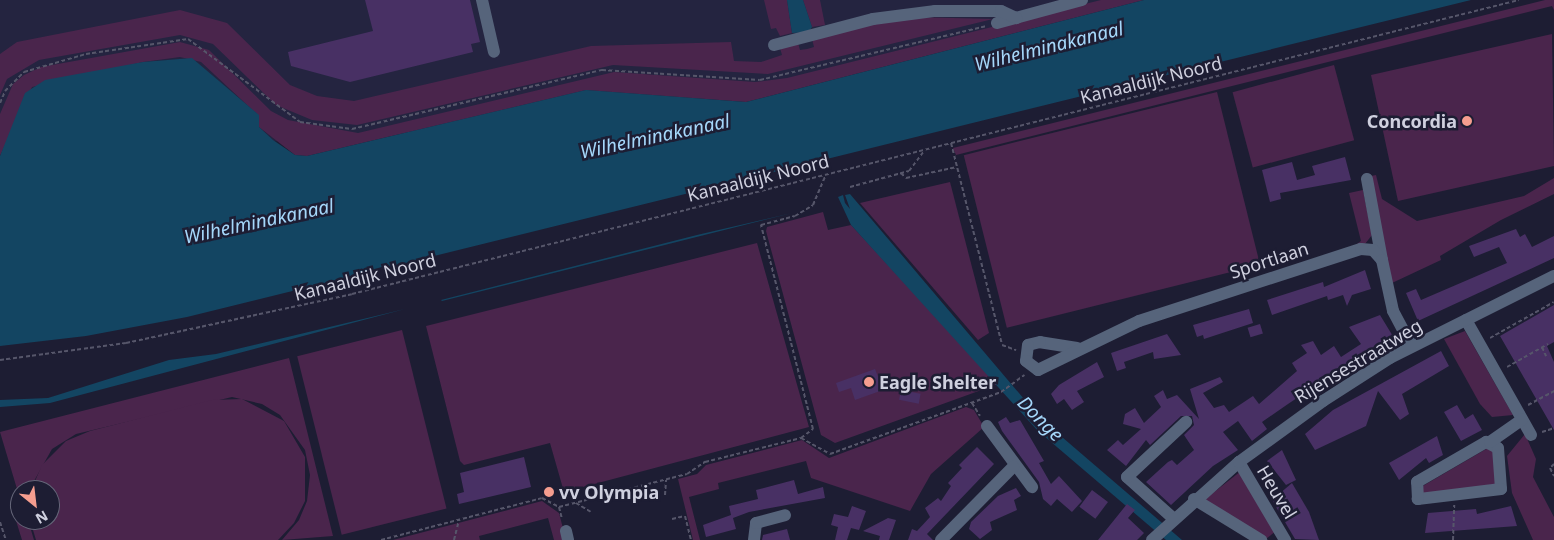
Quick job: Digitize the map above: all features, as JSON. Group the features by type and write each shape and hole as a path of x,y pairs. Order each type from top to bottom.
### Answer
{"street":[{"path":"482,0 494,52"},
{"path":"997,23 1082,0"},
{"path":"774,45 873,19 934,11 1001,11 1016,18"},
{"path":"1367,179 1393,311 1412,346"},
{"name":"Sportlaan","path":"1025,352 1032,369 1038,370 1077,348 1139,321 1361,249 1373,250 1382,260"},
{"name":"Rijensestraatweg","path":"1154,538 1194,499 1238,462 1323,401 1412,346 1554,276"},
{"path":"1466,320 1531,435"},
{"path":"1025,352 1028,345 1040,342 1077,348"},
{"path":"1490,442 1498,448 1501,490 1454,498 1418,499 1417,482 1490,442 1520,416"},
{"path":"1174,519 1127,477 1186,422"},
{"path":"987,426 1013,467 1032,487"},
{"name":"Heuvel","path":"1238,462 1285,540"},
{"path":"941,540 1013,467"},
{"path":"1194,499 1261,540"},
{"path":"754,540 756,523 785,515"}],"path":[{"name":"Kanaaldijk Noord","path":"0,360 126,343 234,322 951,144 1519,0"},
{"path":"0,103 5,91 24,72 86,54 188,39 300,122 352,129 602,70 760,80 997,23"},
{"path":"951,144 1002,345 1025,352"},
{"path":"850,187 901,173 920,161 925,150"},
{"path":"901,173 906,178 957,167"},
{"path":"381,540 542,498 559,507 666,480 687,474 705,462 801,438 813,429 760,225 795,216 813,206 826,175"},
{"path":"1479,343 1554,302"},
{"path":"1496,373 1548,344"},
{"path":"1542,348 1546,356"},
{"path":"801,438 830,454 1001,392 1017,380"},
{"path":"1520,416 1554,391"},
{"path":"972,403 987,426"},
{"path":"1554,464 1550,468 1554,476"},
{"path":"665,495 666,480"},
{"path":"1453,540 1454,498"},
{"path":"576,503 591,512"},
{"path":"672,519 685,516 691,540"},
{"path":"454,540 459,520"},
{"path":"0,522 6,540"}],"shaded area":[{"path":"0,0 1127,0 757,92 326,142 0,138"},
{"path":"764,0 787,0 792,33 780,36 776,28 771,29"},
{"path":"803,0 820,0 825,25 812,27"},
{"path":"1101,0 1144,0 746,102 586,90 307,156 295,155 259,127 258,115 201,62 180,57 143,62 32,87 0,156 0,114 13,84 24,75 41,67 180,42 209,50 271,111 288,120 358,133 614,72 755,82 787,78"},
{"path":"1545,0 1554,0 1554,10 1552,6 956,155 953,148"},
{"path":"180,10 227,23 290,85 317,96 354,101 591,46 731,42 734,61 761,62 782,55 780,48 798,43 800,50 807,49 814,47 812,39 884,22 912,17 993,19 768,74 613,65 357,125 312,120 276,105 213,44 180,35 39,60 7,79 0,95 0,54 17,42"},
{"name":"Concordia","path":"1552,34 1554,166 1398,201 1371,75"},
{"path":"1334,65 1354,140 1253,168 1233,92"},
{"path":"1217,92 1260,265 1007,328 964,155"},
{"path":"1376,175 1382,199 1417,221 1524,196 1554,178 1554,194 1501,220 1440,256 1441,260 1392,283 1371,176"},
{"path":"950,182 989,333 978,340 860,203"},
{"path":"1363,190 1372,235 1365,244 1354,246 1361,241 1349,193"},
{"path":"823,212 828,230 851,225 998,384 835,443 821,435 766,231 767,227"},
{"path":"757,243 809,427 564,492 550,443 464,465 460,461 426,326"},
{"path":"402,330 447,509 342,535 297,356"},
{"path":"1465,331 1513,415 1492,417 1480,404 1444,339"},
{"path":"289,358 333,536 282,540 299,520 307,501 310,475 305,450 280,415 262,404 232,397 76,434 52,449 35,480 14,480 0,432"},
{"path":"242,399 284,421 305,457 305,501 294,523 278,540 36,540 33,530 60,530 60,480 35,480 42,465 66,441 90,431 212,400"},
{"path":"966,407 974,410 984,427 931,474 910,511 811,478 806,461 718,483 719,489 689,497 700,540 693,540 678,479 697,474 706,465 802,440 829,458"},
{"path":"1525,434 1536,459 1533,477 1554,517 1554,540 1533,540 1512,493 1507,456"},
{"path":"1493,445 1501,483 1425,497 1421,487"},
{"path":"1241,471 1276,531 1266,539 1204,500"},
{"path":"542,501 559,513 566,540 554,540 548,518 479,536 480,540 393,540"},
{"path":"19,530 31,530 34,540 22,540"}],"water":[{"path":"787,0 803,0 812,27 809,32 792,33"},
{"name":"Wilhelminakanaal","path":"1144,0 1471,0 187,317 86,336 0,346 0,156 25,93 45,80 143,62 192,58 259,115 259,127 273,140 295,155 307,156 586,90 746,102"},
{"name":"Donge","path":"850,194 1041,419 1182,540 1166,540 1037,430 851,225 838,197 843,195 845,203 850,209 845,195"},
{"path":"792,213 442,301 441,300 697,235"},
{"path":"405,309 50,403 0,407 0,400 48,398 169,360 216,354"}],"building":[{"path":"365,0 470,0 480,42 471,44 473,52 350,82 291,66 288,52 373,31"},
{"path":"1345,157 1351,180 1280,193 1281,199 1270,202 1262,170 1292,162 1297,180 1315,175 1312,166"},
{"path":"1516,229 1520,237 1525,234 1532,247 1554,236 1554,258 1418,321 1406,293 1416,289 1421,300 1507,263 1499,247 1474,257 1469,246"},
{"path":"1365,270 1371,289 1352,295 1347,306 1343,295 1328,300 1327,296 1272,315 1267,300 1323,282 1324,287"},
{"path":"1554,305 1554,342 1547,346 1554,362 1554,430 1500,336"},
{"path":"1249,309 1253,323 1204,339 1203,335 1197,337 1193,325"},
{"path":"1380,315 1394,338 1380,346 1383,351 1335,384 1330,376 1288,404 1262,422 1267,429 1252,441 1238,421 1223,432 1238,450 1213,466 1171,505 1146,482 1168,462 1172,460 1177,465 1194,450 1184,435 1194,425 1192,416 1181,416 1150,445 1146,440 1126,466 1107,450 1118,440 1123,445 1141,429 1123,424 1125,414 1135,408 1144,423 1161,407 1154,396 1163,390 1167,399 1177,395 1199,419 1190,389 1220,377 1223,382 1203,393 1214,408 1224,405 1229,412 1253,396 1259,404 1297,371 1292,363 1307,353 1301,345 1313,341 1321,355 1334,346 1341,357 1361,344 1349,327"},
{"path":"1260,324 1263,334 1250,337 1248,328"},
{"path":"1167,334 1181,355 1154,359 1153,352 1124,362 1126,368 1117,371 1111,353"},
{"path":"1441,351 1449,366 1402,394 1409,414 1400,420 1378,391 1366,426 1315,450 1305,434 1333,410"},
{"path":"1097,362 1104,377 1077,391 1084,402 1072,410 1064,399 1057,404 1051,394 1059,385"},
{"path":"875,369 883,390 855,400 851,388 839,392 836,383"},
{"path":"901,390 921,394 919,404 899,400"},
{"path":"1457,405 1465,419 1473,414 1482,430 1461,441 1444,412"},
{"path":"1006,417 1010,423 1020,420 1044,461 1039,463 1051,484 1059,476 1082,501 1072,512 1057,499 1051,506 1043,499 1039,482 1002,431 998,422"},
{"path":"1437,436 1443,455 1429,463 1426,458 1399,480 1389,463"},
{"path":"977,447 994,464 927,534 933,540 908,540 912,529 917,531 930,517 925,508 938,498 941,501 951,486 948,483 962,468 959,465"},
{"path":"1282,450 1296,480 1286,485 1267,461"},
{"path":"524,457 531,487 459,504 457,494 464,492 460,473"},
{"path":"794,480 798,494 823,487 825,498 749,512 733,518 736,529 706,537 703,525 731,515 729,506 758,499 756,490"},
{"path":"1292,483 1309,512 1319,540 1295,539 1272,500"},
{"path":"1016,488 1021,496 1014,500 1017,510 990,522 992,530 980,539 969,529 971,522 998,496"},
{"path":"1092,490 1108,502 1095,519 1079,507"},
{"path":"1127,504 1135,510 1128,518 1144,533 1137,540 1098,540"},
{"path":"852,506 866,511 859,530 851,528 847,540 835,540 838,527 831,525 834,514 848,517"},
{"path":"1511,506 1517,526 1425,533 1428,513 1476,509 1477,514"},
{"path":"888,518 896,520 889,540 879,540 880,536 863,531"},
{"path":"787,529 790,540 762,540 763,535"}],"place":[{"name":"Concordia","path":"1467,121"},
{"name":"Eagle Shelter","path":"869,382"},
{"name":"vv Olympia","path":"549,492"}]}
